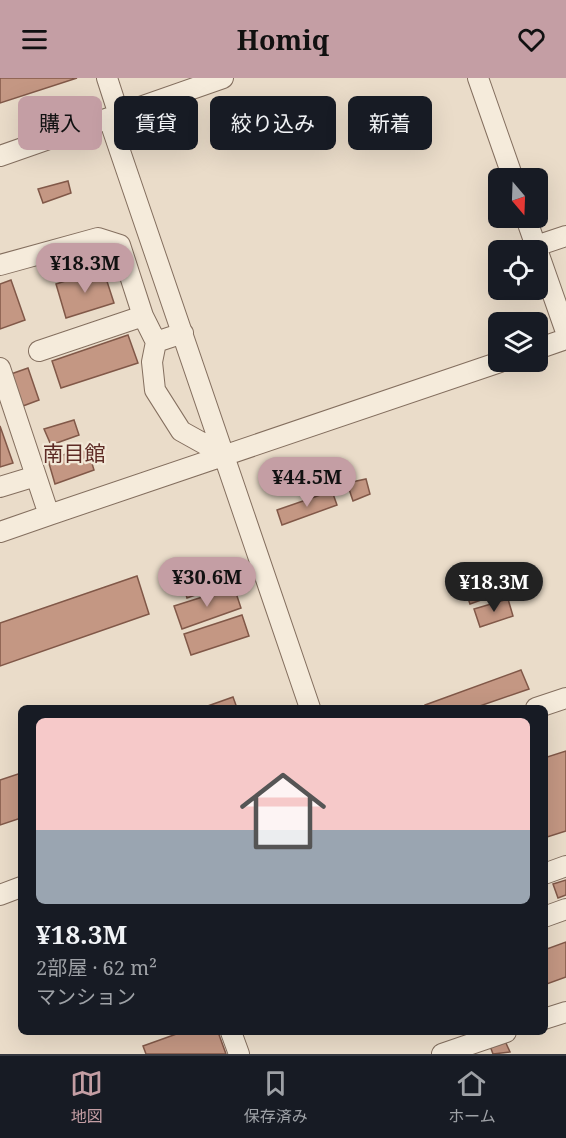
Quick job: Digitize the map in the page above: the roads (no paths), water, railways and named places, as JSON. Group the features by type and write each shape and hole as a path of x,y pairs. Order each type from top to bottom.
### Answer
{"lane":[{"path":"0,156 114,117 107,78"},
{"path":"173,96 223,78"},
{"path":"478,78 510,168"},
{"path":"125,150 183,333 309,705"},
{"path":"548,242 566,236"},
{"path":"0,265 98,238 120,245 143,316 156,342 152,362 155,390 180,431 226,456"},
{"path":"548,280 566,332"},
{"path":"39,351 143,316"},
{"path":"156,342 183,333"},
{"path":"548,345 566,339"},
{"path":"0,532 488,366"},
{"path":"0,368 49,515"},
{"path":"0,487 36,476"},
{"path":"545,705 566,698"},
{"path":"548,873 566,866"},
{"path":"0,895 18,888"},
{"path":"548,916 566,909"},
{"path":"548,1018 566,1011"},
{"path":"232,1035 239,1054"},
{"path":"452,1047 495,1035"}],"district":[{"name":"南目館","path":"74,453"}]}
